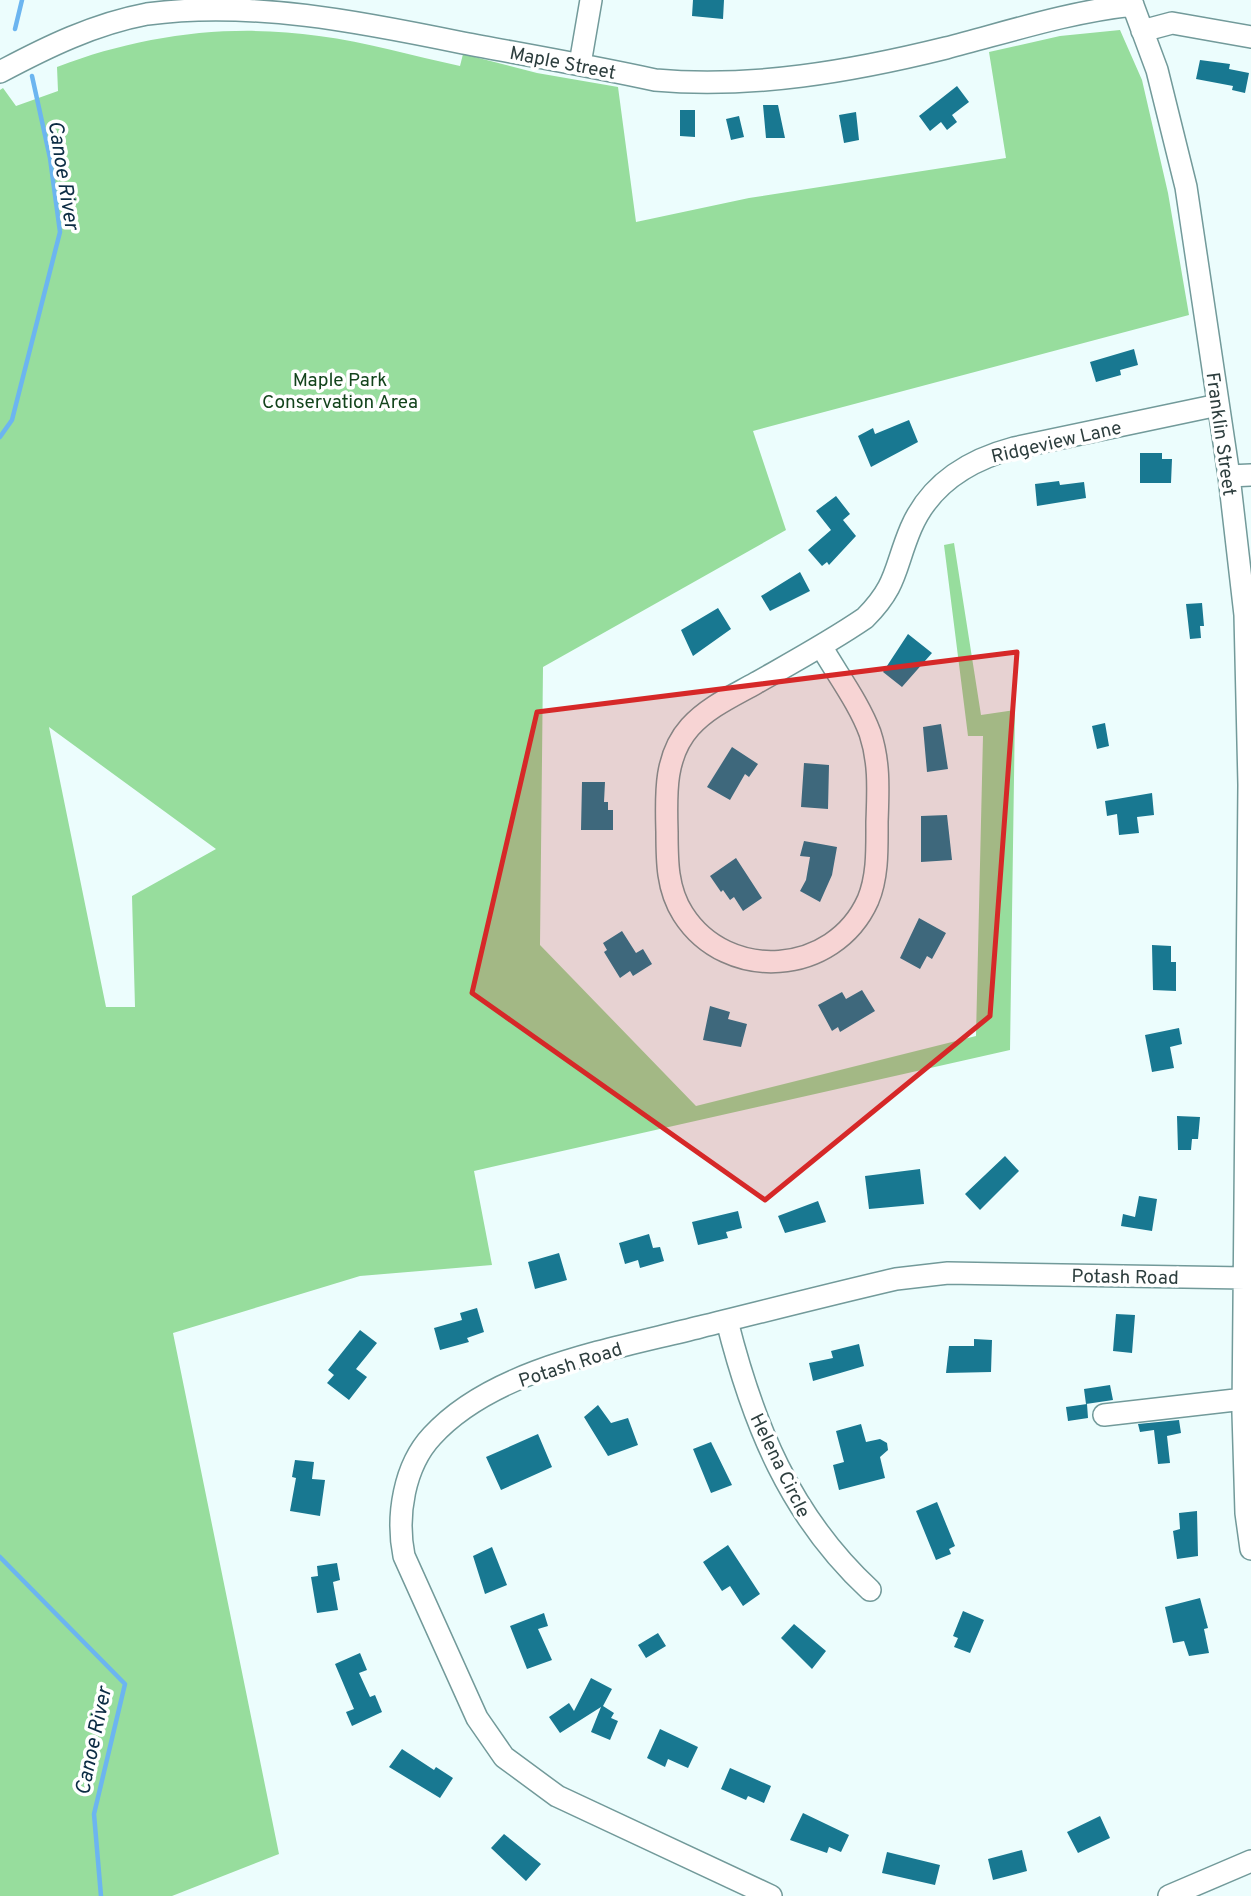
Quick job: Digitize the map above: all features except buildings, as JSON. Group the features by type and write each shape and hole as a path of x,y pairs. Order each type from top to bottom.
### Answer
{"street":[{"path":"580,64 591,0"},
{"name":"Maple Street","path":"0,72 48,46 107,23 150,13 239,7 337,19 679,82 768,79 899,58 1077,12 1132,3"},
{"name":"Franklin Street","path":"1132,3 1164,94 1186,187 1229,476 1248,660 1248,1095 1244,1399 1245,1490 1251,1549"},
{"path":"1142,30 1172,23 1251,37"},
{"name":"Ridgeview Lane","path":"821,646 863,718 876,756 877,821 873,886 856,921 828,947 792,961 754,962 729,954 707,941 689,923 676,901 667,864 668,775 677,745 704,713 865,618 885,598 894,582 920,510 951,476 991,454 1014,447 1218,405"},
{"path":"1229,476 1251,475"},
{"name":"Potash Road","path":"771,1896 557,1796 504,1758 477,1718 410,1569 401,1532 407,1485 414,1462 426,1443 454,1416 505,1386 556,1365 896,1279 931,1274 1245,1278"},
{"name":"Helena Circle","path":"727,1321 742,1378 782,1473 806,1518 829,1550 870,1590"},
{"path":"1104,1415 1244,1399"},
{"path":"1169,1896 1251,1861"}],"highlighted area":[{"path":"1017,652 990,1016 765,1200 472,993 537,712"}],"green space":[{"name":"Maple Park Conservation Area","path":"1120,30 1142,80 1168,193 1189,315 753,431 786,530 543,667 540,945 696,1106 976,1036 983,736 968,736 944,545 954,543 981,715 1015,710 1010,1050 474,1171 492,1265 360,1276 173,1333 279,1854 172,1896 0,1896 0,90 3,88 16,106 58,91 57,67 153,40 219,32 286,32 319,36 372,45 460,66 463,54 537,73 618,87 636,222 749,198 1006,158 989,52 1060,36","holes":["49,727 216,849 132,896 135,1007 106,1007"]}],"waterway":[{"name":"Canoe River","path":"15,29 22,0"},
{"name":"Canoe River","path":"0,437 12,420 60,232 50,158 32,76"},
{"name":"Canoe River","path":"0,1557 125,1684 94,1814 101,1896"}]}
